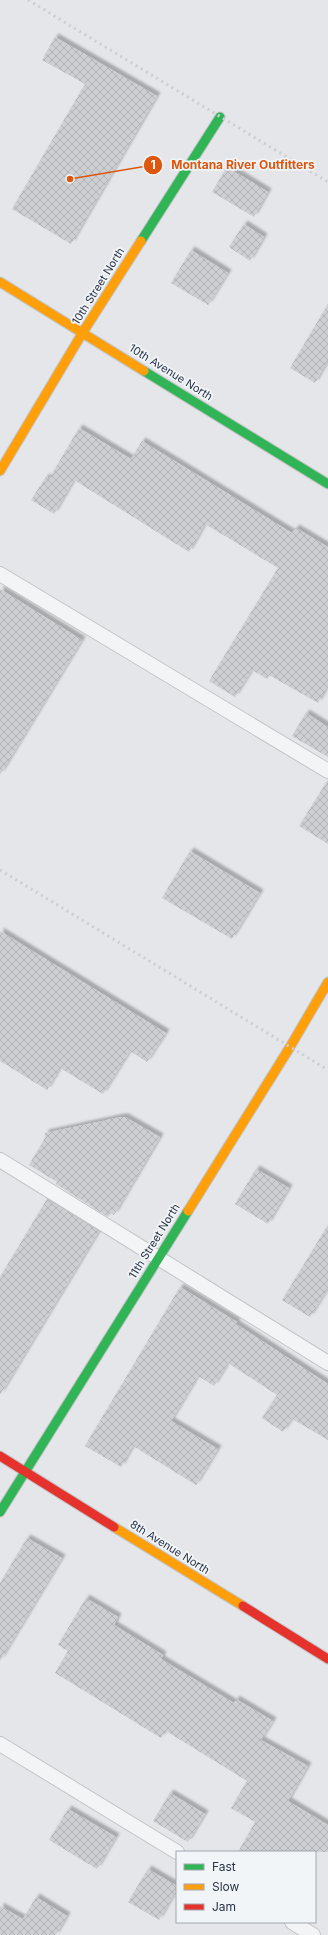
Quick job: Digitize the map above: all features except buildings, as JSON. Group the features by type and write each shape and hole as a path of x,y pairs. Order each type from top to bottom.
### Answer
{"street":[{"name":"10th Street North","path":"0,471 83,332 220,117"},
{"name":"10th Avenue North","path":"0,282 328,484"},
{"name":"11th Street North","path":"0,1512 328,982"},
{"name":"8th Avenue North","path":"0,1456 328,1659"}],"lane":[{"path":"0,574 328,771"},
{"path":"0,1160 328,1362"},
{"path":"0,1744 176,1851"},
{"path":"294,1923 313,1935"}],"railway":[{"path":"28,0 328,182"},
{"path":"0,870 328,1070"}],"traffic: fast":[{"path":"141,241 220,117"},
{"path":"144,371 328,484"},
{"path":"0,1512 188,1211"}],"traffic: slow":[{"path":"0,471 83,332 141,241"},
{"path":"0,282 144,371"},
{"path":"188,1211 290,1047 328,982"},
{"path":"114,1527 243,1606"}],"traffic: jam":[{"path":"0,1456 114,1527"},
{"path":"243,1606 328,1659"}],"place":[{"name":"Montana River Outfitters","path":"70,179"}]}
